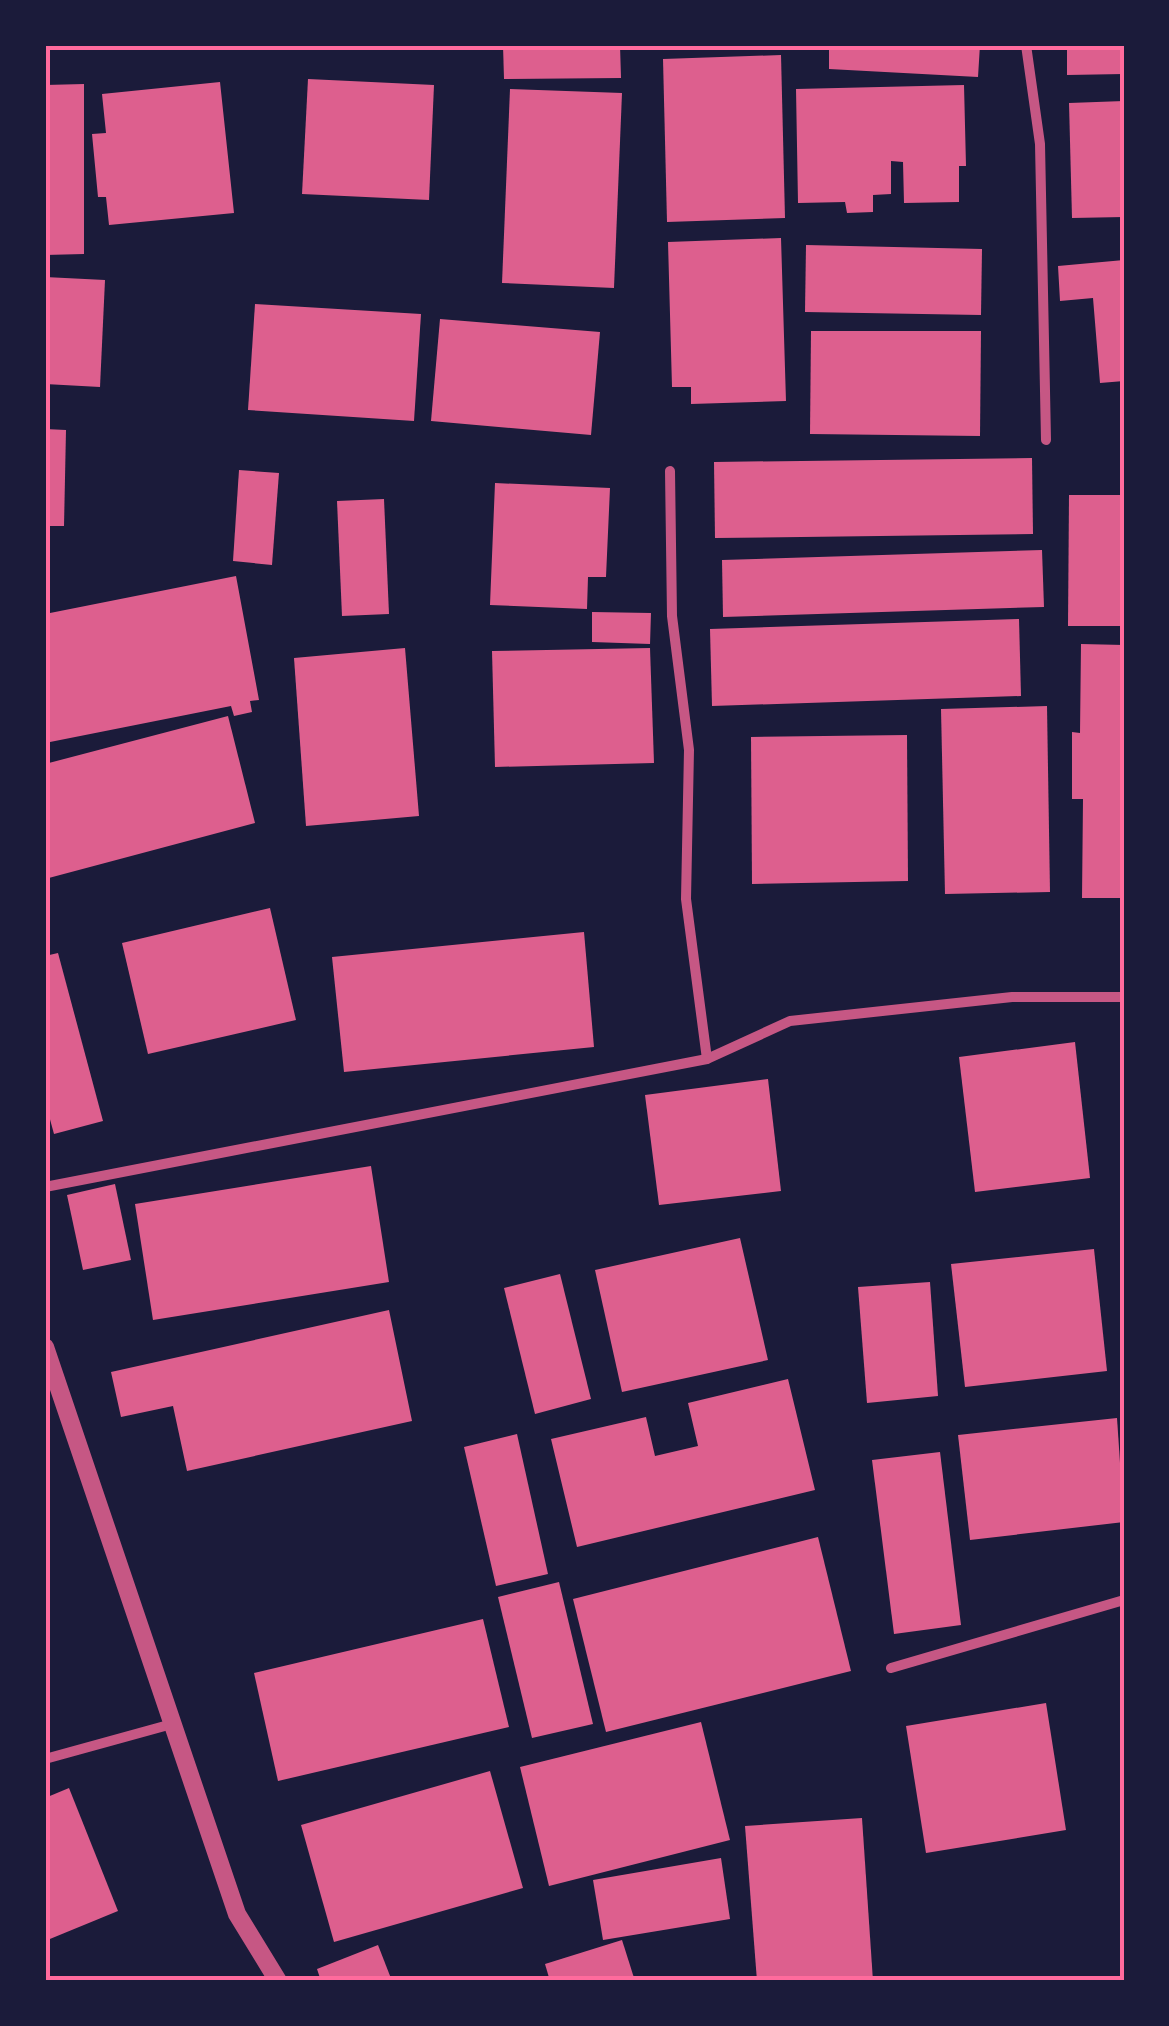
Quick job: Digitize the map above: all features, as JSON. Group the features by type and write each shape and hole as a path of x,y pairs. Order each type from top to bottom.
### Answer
{"street":[{"path":"1026,45 1040,144 1046,440"},
{"path":"670,471 672,616 689,750 686,898 707,1060"},
{"path":"45,1186 707,1060 790,1021 1012,996 1124,997"},
{"path":"45,1347 237,1914 278,1981"},
{"path":"891,1668 1124,1600"},
{"path":"45,1758 172,1724"}],"building":[{"path":"503,45 620,45 621,78 504,79"},
{"path":"829,45 980,45 978,77 829,69"},
{"path":"1067,45 1124,45 1124,74 1067,75"},
{"path":"781,55 785,218 667,222 663,59"},
{"path":"308,79 434,85 429,200 302,194"},
{"path":"220,82 234,213 109,225 106,197 98,197 92,134 106,133 102,94"},
{"path":"84,84 84,254 45,255 45,85"},
{"path":"964,85 966,166 959,166 959,202 904,203 903,162 891,161 891,194 873,195 873,212 847,213 845,202 798,203 796,89"},
{"path":"510,89 622,93 614,288 502,283"},
{"path":"1124,101 1124,217 1072,218 1069,103"},
{"path":"781,238 786,401 691,404 691,387 672,387 668,242"},
{"path":"806,245 982,249 981,315 805,312"},
{"path":"1124,260 1124,381 1100,383 1093,298 1060,301 1058,266"},
{"path":"45,277 105,280 100,387 45,384"},
{"path":"255,304 421,314 414,421 248,410"},
{"path":"440,319 600,332 591,435 431,421"},
{"path":"811,331 981,331 980,436 810,434"},
{"path":"45,429 66,430 64,526 45,526"},
{"path":"1032,458 1033,534 715,538 714,462"},
{"path":"239,470 279,473 272,565 233,561"},
{"path":"495,483 610,488 606,577 588,577 587,609 490,605"},
{"path":"1069,495 1124,495 1124,626 1068,626"},
{"path":"384,499 389,614 342,616 337,501"},
{"path":"1042,550 1044,607 723,617 722,560"},
{"path":"236,576 259,700 250,701 252,712 234,716 231,706 45,743 45,614"},
{"path":"592,612 651,613 650,644 592,642"},
{"path":"1019,619 1021,696 712,706 710,629"},
{"path":"1081,644 1124,645 1124,898 1082,898 1083,799 1072,799 1072,732 1080,733"},
{"path":"405,648 419,816 306,826 294,658"},
{"path":"650,648 654,763 495,767 492,651"},
{"path":"1047,706 1050,892 945,894 941,709"},
{"path":"228,716 255,823 45,879 45,764"},
{"path":"907,735 908,881 752,884 751,737"},
{"path":"270,908 296,1020 148,1054 122,943"},
{"path":"584,932 594,1047 344,1072 332,957"},
{"path":"58,953 103,1121 54,1134 45,1101 45,956"},
{"path":"1075,1042 1090,1178 975,1192 959,1057"},
{"path":"768,1079 781,1191 659,1205 645,1095"},
{"path":"371,1166 389,1282 153,1320 135,1204"},
{"path":"115,1184 131,1260 83,1270 67,1195"},
{"path":"740,1238 768,1360 622,1392 595,1270"},
{"path":"1094,1249 1107,1371 965,1387 951,1264"},
{"path":"560,1274 591,1399 535,1414 504,1288"},
{"path":"930,1282 938,1396 867,1403 858,1287"},
{"path":"389,1310 412,1421 187,1471 173,1406 121,1417 111,1372"},
{"path":"788,1379 815,1490 577,1547 551,1439 646,1417 655,1456 698,1446 688,1403"},
{"path":"1117,1418 1124,1522 970,1540 958,1435"},
{"path":"517,1434 548,1574 496,1586 464,1447"},
{"path":"940,1452 961,1625 894,1634 872,1460"},
{"path":"818,1537 851,1671 606,1732 573,1599"},
{"path":"559,1582 593,1724 532,1738 498,1597"},
{"path":"483,1619 509,1727 278,1781 254,1673"},
{"path":"1046,1703 1066,1830 926,1853 906,1726"},
{"path":"701,1722 730,1840 549,1886 520,1767"},
{"path":"490,1771 523,1888 334,1942 301,1825"},
{"path":"69,1788 118,1911 45,1941 45,1798"},
{"path":"862,1818 873,1981 757,1981 745,1826"},
{"path":"721,1858 730,1919 603,1940 593,1880"},
{"path":"622,1940 635,1981 550,1981 545,1964"},
{"path":"378,1945 392,1981 321,1981 317,1969"}]}
